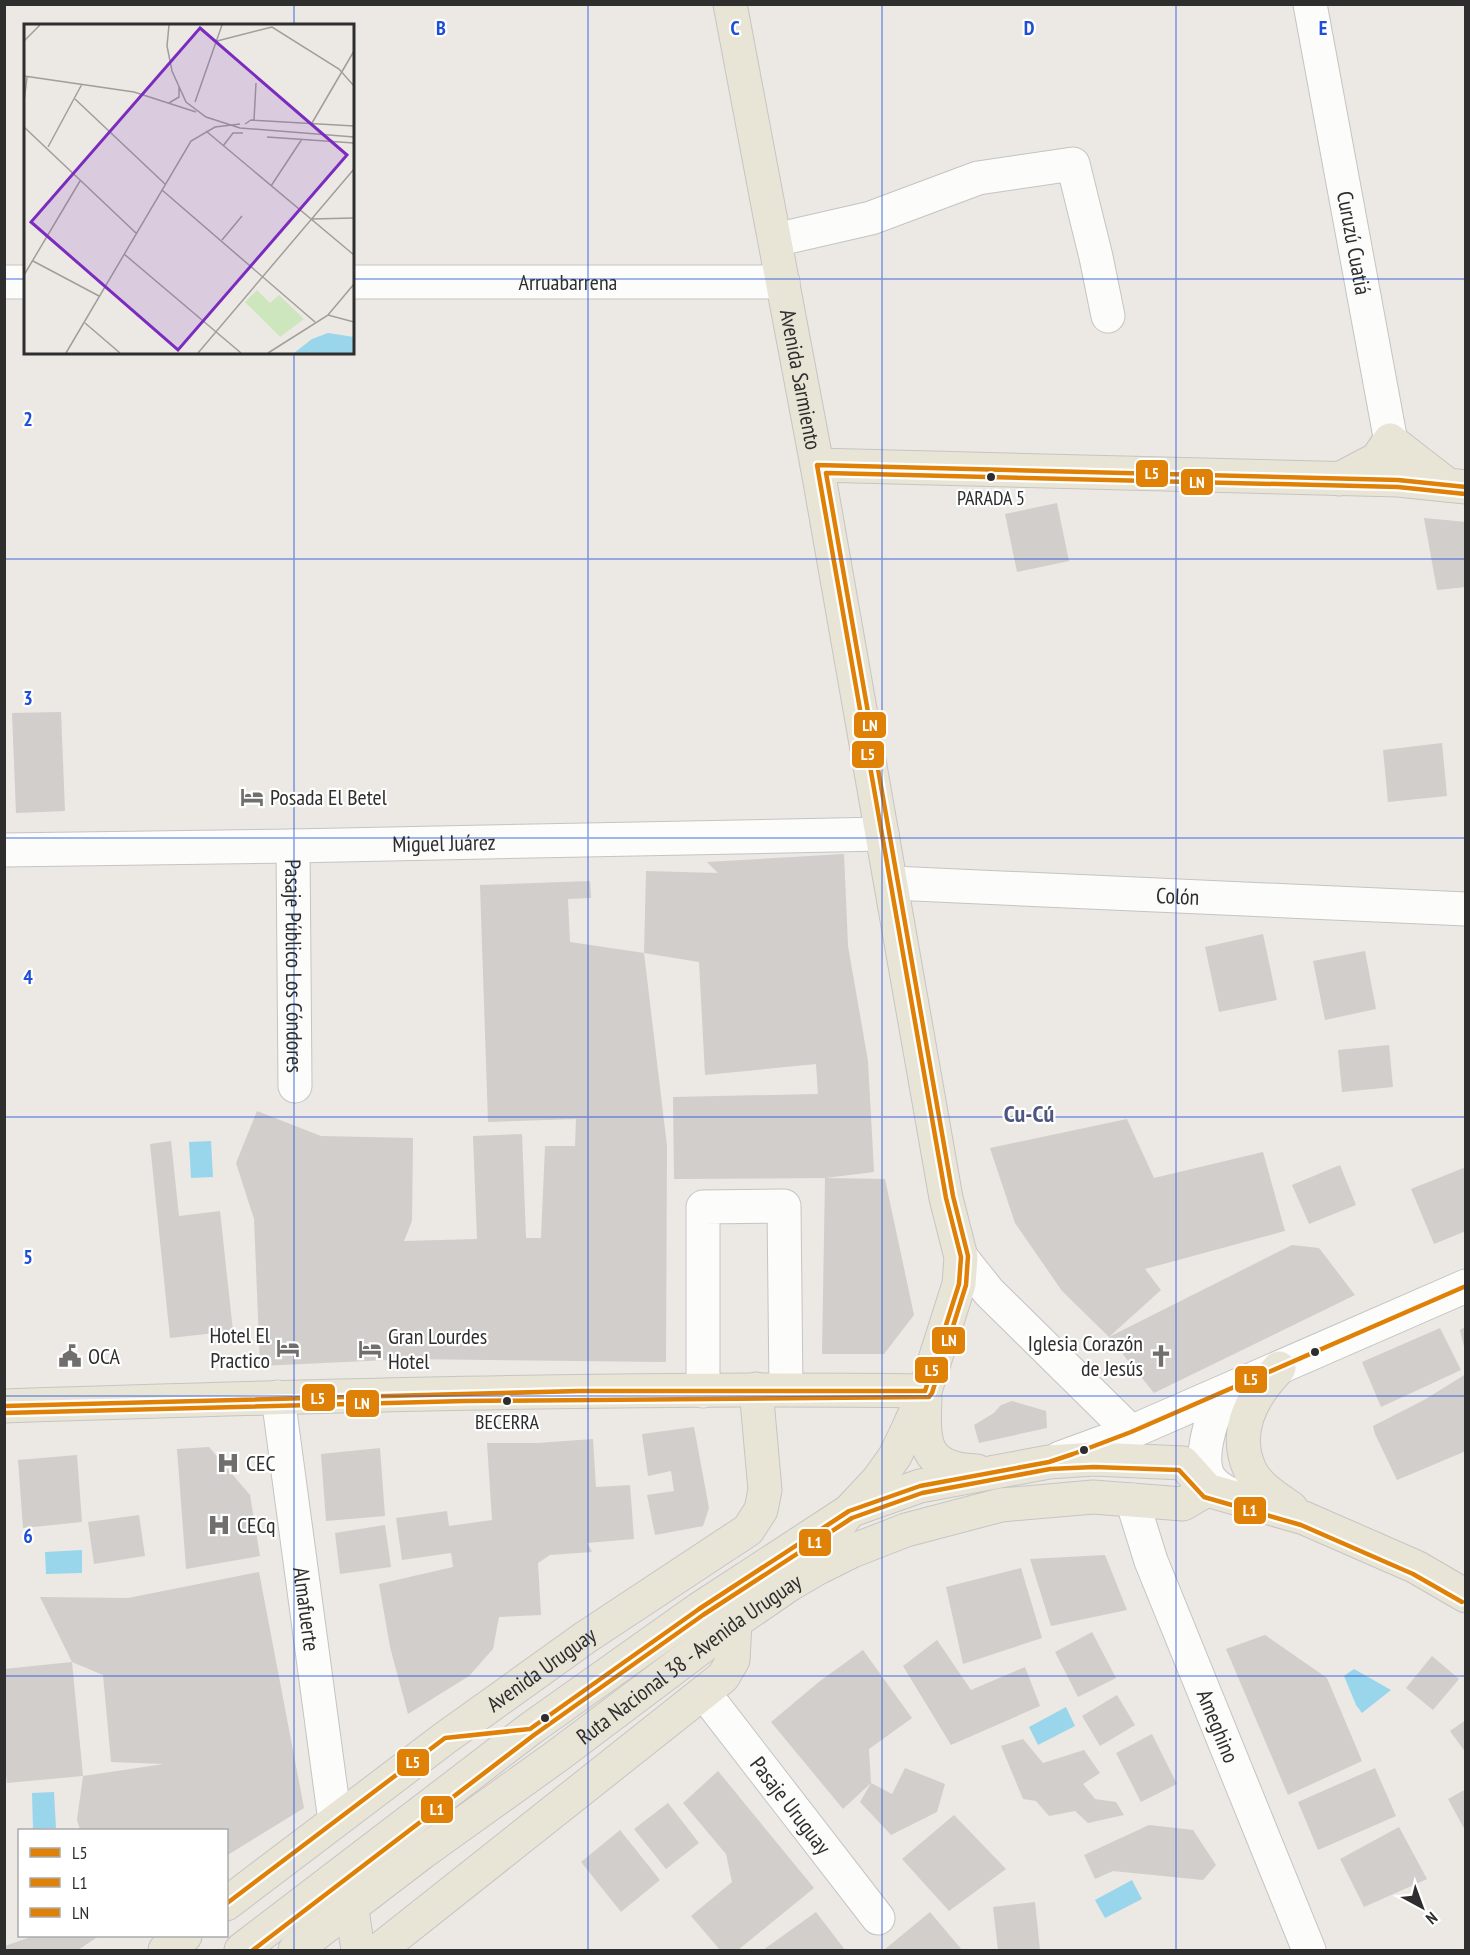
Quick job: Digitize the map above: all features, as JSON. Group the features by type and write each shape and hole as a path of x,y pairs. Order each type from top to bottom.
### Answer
{"main road":[{"name":"Avenida Sarmiento","path":"730,4 818,465 946,1198 961,1257 959,1284 925,1391"},
{"path":"1339,479 1377,459 1390,440 1457,486"},
{"path":"818,465 1398,480 1457,486"},
{"path":"1279,1368 1262,1386 1251,1404 1245,1422 1244,1453 1250,1471 1261,1484 1304,1518"},
{"name":"Avenida Uruguay","path":"228,1902 445,1738 586,1637 748,1530 761,1510 765,1490 771,1389"},
{"path":"4,1406 278,1397 703,1390 925,1391"},
{"path":"925,1391 924,1425 928,1449 934,1459 961,1470 996,1471"},
{"path":"764,1601 826,1544 849,1511 878,1480 894,1456 925,1391"},
{"name":"Ruta Nacional 38 - Avenida Uruguay","path":"241,1950 530,1729 690,1616 849,1511 920,1486 1049,1462 1094,1459 1183,1463 1220,1493"},
{"path":"1220,1493 1304,1518 1416,1567 1466,1596"},
{"name":"Ruta Nacional 38 - Avenida Uruguay","path":"295,1950 423,1852 557,1756 764,1601 818,1568 852,1551 906,1530 1001,1505 1093,1497 1183,1504 1220,1493"},
{"path":"379,1950 723,1677 733,1660 735,1622"},
{"path":"445,1738 530,1729"},
{"path":"335,1821 353,1906 358,1950"},
{"path":"165,1950 182,1937"}],"street":[{"name":"Curuzú Cuatiá","path":"1310,4 1398,480"},
{"path":"775,240 871,218 978,178 1072,164 1096,257 1108,316"},
{"path":"4,282 24,282"},
{"name":"Arruabarrena","path":"354,282 783,282"},
{"name":"Miguel Juárez","path":"4,850 882,834"},
{"name":"Pasaje Público Los Cóndores","path":"293,846 295,1086"},
{"name":"Colón","path":"892,883 1466,909"},
{"path":"703,1390 703,1207 784,1206 771,1389"},
{"path":"961,1257 989,1292 1131,1432"},
{"path":"1049,1462 1131,1432 1466,1286"},
{"path":"1220,1493 1205,1469 1209,1430 1217,1410 1236,1387"},
{"name":"Almafuerte","path":"278,1397 335,1821"},
{"name":"Ameghino","path":"1132,1500 1151,1561 1309,1950"},
{"name":"Pasaje Uruguay","path":"704,1692 878,1918"}],"water":[{"path":"211,1141 213,1177 191,1178 189,1142"},
{"path":"82,1550 82,1573 46,1574 45,1552"},
{"path":"1354,1669 1391,1690 1362,1713 1356,1705 1344,1676"},
{"path":"1066,1707 1075,1726 1038,1745 1029,1727"},
{"path":"54,1792 56,1828 33,1829 32,1793"},
{"path":"1132,1880 1142,1899 1105,1918 1095,1900"}],"building":[{"path":"1057,503 1069,561 1017,572 1005,514"},
{"path":"1424,518 1466,522 1466,587 1437,590"},
{"path":"61,712 65,811 16,813 12,713"},
{"path":"1442,743 1447,796 1388,802 1383,750"},
{"path":"844,854 848,946 868,1061 874,1172 825,1178 674,1179 673,1097 818,1094 816,1064 705,1075 699,962 644,953 646,871 718,873 707,862"},
{"path":"590,881 591,898 568,899 570,942 644,953 667,1146 666,1362 409,1359 260,1366 254,1219 236,1163 257,1111 321,1136 413,1138 412,1221 404,1241 477,1239 473,1136 522,1134 526,1238 541,1238 545,1146 575,1146 576,1119 488,1122 480,885"},
{"path":"1263,934 1277,1000 1219,1012 1205,947"},
{"path":"1365,951 1376,1009 1325,1020 1313,961"},
{"path":"1389,1045 1393,1087 1342,1092 1338,1050"},
{"path":"1127,1119 1154,1178 1263,1152 1285,1231 1145,1269 1161,1290 1109,1337 1062,1291 1015,1223 990,1148"},
{"path":"171,1141 179,1216 220,1211 233,1331 170,1338 150,1144"},
{"path":"1340,1165 1356,1205 1309,1224 1292,1185"},
{"path":"1466,1167 1466,1231 1434,1244 1411,1189"},
{"path":"825,1178 885,1179 914,1315 884,1354 822,1354"},
{"path":"1292,1245 1319,1248 1355,1295 1154,1393 1109,1337"},
{"path":"1466,1326 1466,1350 1465,1351 1460,1330"},
{"path":"1440,1328 1461,1370 1381,1407 1362,1362"},
{"path":"1466,1374 1466,1451 1397,1480 1373,1426 1424,1400"},
{"path":"1012,1401 1046,1411 1047,1428 979,1443 974,1425 994,1413 1001,1405"},
{"path":"694,1427 709,1508 703,1526 655,1535 647,1495 674,1491 671,1471 648,1476 642,1434"},
{"path":"593,1439 596,1487 630,1485 634,1539 587,1543 592,1552 550,1555 538,1563 541,1615 499,1617 493,1649 469,1676 408,1714 390,1647 379,1584 453,1567 451,1553 402,1560 396,1518 447,1511 449,1526 492,1520 487,1443 538,1443"},
{"name":"CECq","path":"209,1447 250,1495 260,1556 186,1569 177,1449"},
{"path":"380,1448 385,1516 326,1521 321,1454"},
{"path":"77,1455 82,1522 23,1528 18,1460"},
{"path":"139,1515 145,1556 94,1564 88,1522"},
{"path":"385,1525 391,1567 340,1574 335,1533"},
{"path":"1105,1555 1127,1610 1051,1626 1030,1559"},
{"path":"1021,1568 1042,1638 963,1664 946,1587"},
{"path":"259,1572 304,1808 228,1855 228,1829 80,1829 77,1820 83,1776 164,1764 111,1762 103,1675 72,1662 40,1597 128,1598"},
{"path":"1092,1632 1116,1678 1078,1697 1055,1652"},
{"path":"1265,1635 1327,1678 1362,1761 1288,1795 1226,1649"},
{"path":"937,1640 971,1690 1025,1667 1040,1706 951,1745 903,1666"},
{"path":"863,1650 912,1718 869,1749 871,1783 843,1809 771,1722 820,1681"},
{"path":"1432,1656 1459,1679 1433,1710 1406,1688"},
{"path":"72,1662 83,1776 7,1783 4,1759 4,1669"},
{"path":"1117,1695 1135,1725 1100,1746 1082,1716"},
{"path":"1466,1720 1466,1753 1450,1731"},
{"path":"1152,1734 1177,1784 1141,1802 1116,1753"},
{"path":"1023,1739 1043,1763 1084,1750 1100,1773 1083,1784 1095,1799 1116,1802 1124,1815 1088,1823 1075,1811 1049,1816 1036,1801 1023,1799 1001,1746"},
{"path":"905,1768 945,1784 937,1812 891,1835 860,1802 871,1783 892,1794"},
{"path":"1375,1768 1396,1816 1318,1850 1298,1802"},
{"path":"718,1771 814,1888 738,1950 720,1950 691,1916 732,1882 726,1854 683,1803"},
{"path":"1466,1789 1466,1832 1448,1799"},
{"path":"668,1803 699,1843 666,1869 634,1829"},
{"path":"954,1815 1006,1869 949,1911 902,1859"},
{"path":"1149,1825 1193,1830 1216,1865 1203,1880 1113,1871 1095,1879 1084,1855"},
{"path":"1399,1827 1427,1879 1364,1907 1340,1859"},
{"path":"620,1830 660,1880 621,1912 581,1862"},
{"path":"1035,1902 1040,1950 998,1950 993,1907"},
{"path":"816,1912 845,1950 763,1950"},
{"path":"930,1912 962,1950 884,1950"},
{"path":"30,1937 98,1937 78,1950 5,1950 5,1946"}],"transit line":[{"name":"L5","path":"4,1406 580,1391 925,1391 959,1284 961,1257 946,1198 817,465 1398,480 1466,487"},
{"name":"LN","path":"4,1413 465,1401 929,1397 966,1285 968,1256 953,1196 826,473 1398,487 1465,494"},
{"name":"L5","path":"228,1902 445,1738 530,1729 699,1609 849,1511 920,1486 1049,1462 1073,1454 1131,1432 1466,1286"},
{"name":"L1","path":"253,1950 534,1735 703,1615 852,1518 922,1493 1050,1469 1094,1467 1179,1470 1204,1497 1301,1525 1413,1574 1462,1602"}],"place":[{"name":"PARADA 5","path":"991,477"},
{"name":"Posada El Betel","path":"252,797"},
{"name":"Hotel El Practico","path":"288,1348"},
{"name":"Gran Lourdes Hotel","path":"370,1349"},
{"name":"OCA","path":"70,1356"},
{"name":"Iglesia Corazón de Jesús","path":"1161,1356"},
{"name":"BECERRA","path":"507,1401"},
{"name":"CEC","path":"228,1463"},
{"name":"CECq","path":"219,1525"}],"district":[{"name":"Cu-Cú","path":"1029,1113"}]}
